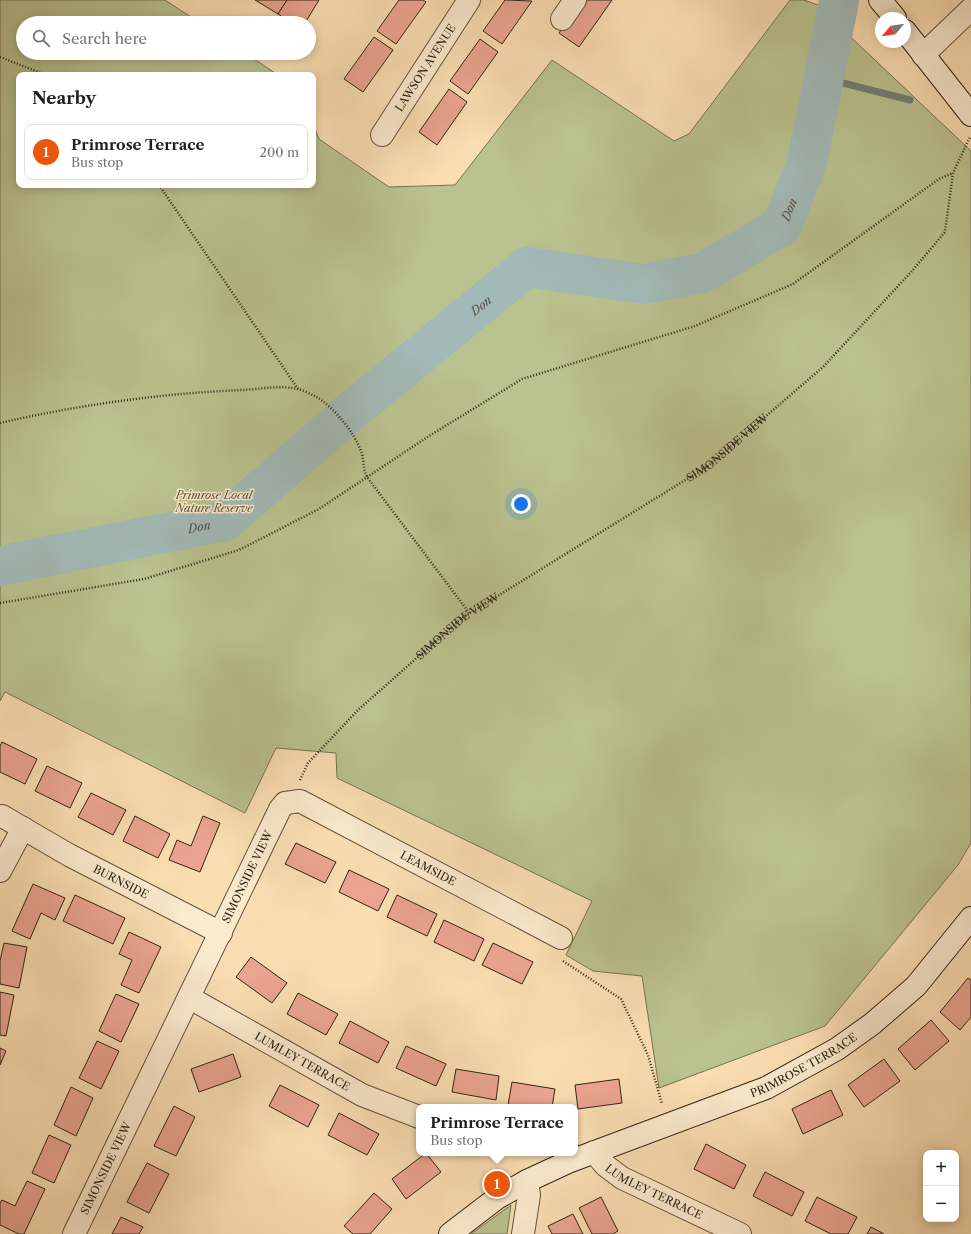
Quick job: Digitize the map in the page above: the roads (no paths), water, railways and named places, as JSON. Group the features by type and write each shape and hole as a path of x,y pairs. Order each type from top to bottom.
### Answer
{"street":[{"name":"LAWSON AVENUE","path":"382,135 469,0"},
{"path":"562,19 575,0"},
{"path":"880,0 889,12"},
{"path":"923,55 971,8"},
{"path":"911,39 971,115"},
{"name":"SIMONSIDE VIEW","path":"74,1234 190,998 280,809 285,802 295,800"},
{"name":"LEAMSIDE","path":"295,800 308,805 559,948"},
{"name":"BURNSIDE","path":"2,816 69,855 220,933"},
{"path":"0,871 23,828"},
{"name":"PRIMROSE TERRACE","path":"578,1155 594,1152 766,1088 837,1049 872,1024 916,986 971,918"},
{"name":"LUMLEY TERRACE","path":"190,998 362,1095 416,1117"},
{"name":"LUMLEY TERRACE","path":"594,1152 606,1166 622,1178 740,1234"},
{"name":"PRIMROSE TERRACE","path":"450,1234 497,1198 563,1158 573,1156"},
{"path":"523,1234 529,1195 527,1181"}],"waterway":[{"name":"Don","path":"0,566 225,521 350,412 527,267 643,284 702,273 782,226 807,162 839,1"},
{"path":"823,78 910,100"}],"place":[{"name":"Primrose Terrace","path":"497,1184"}],"park label":[{"name":"Primrose Local Nature Reserve","path":"214,501"}]}
